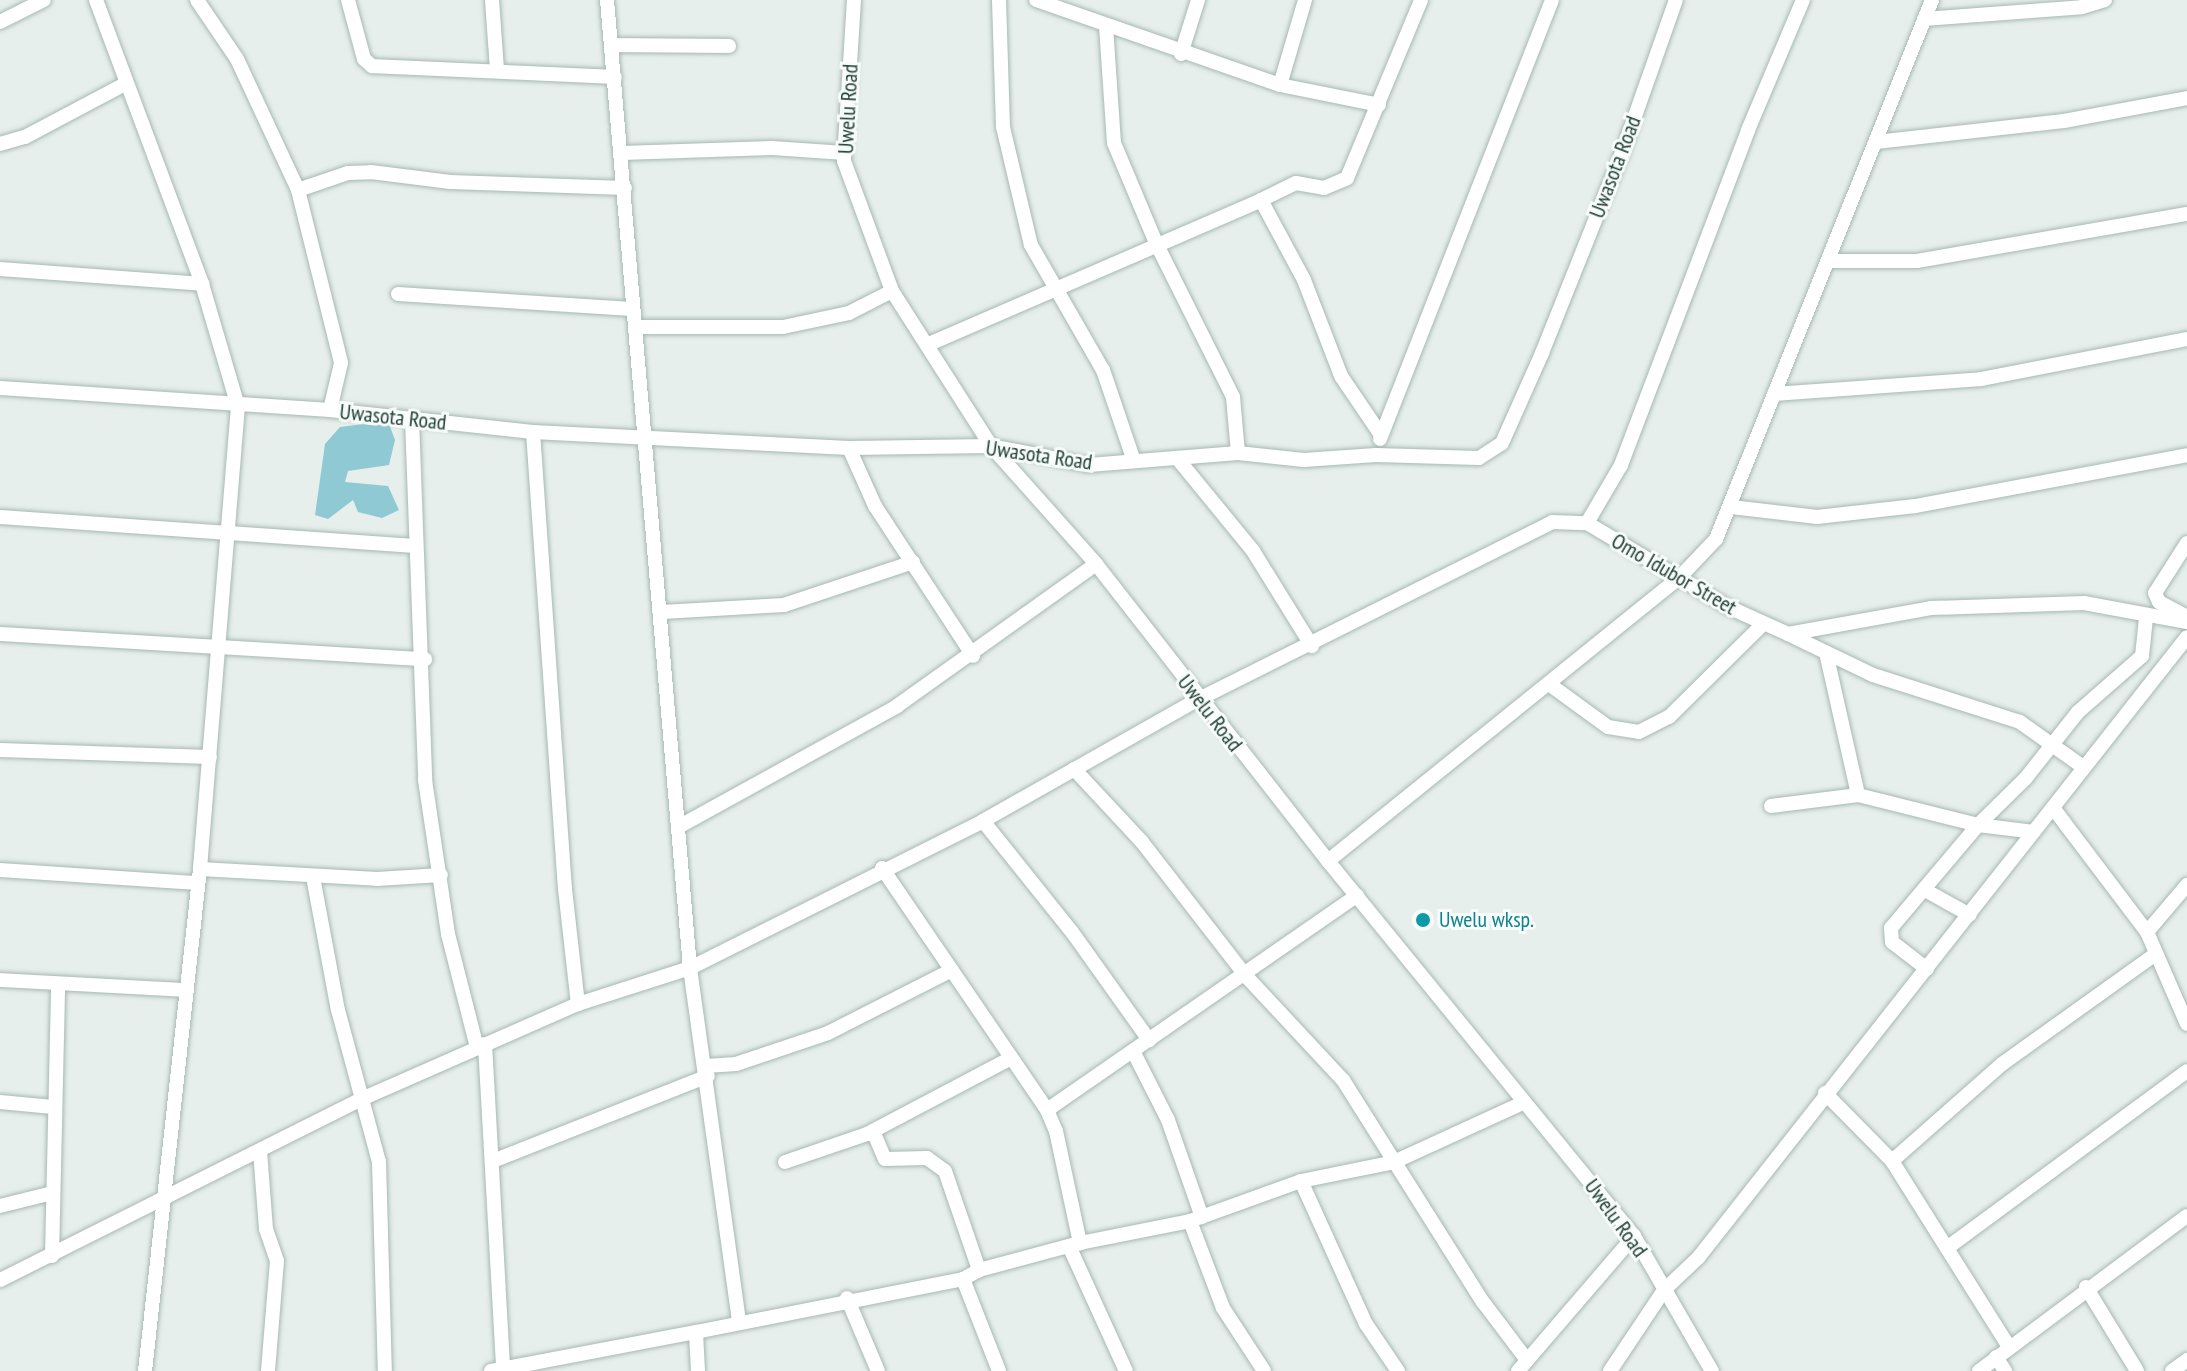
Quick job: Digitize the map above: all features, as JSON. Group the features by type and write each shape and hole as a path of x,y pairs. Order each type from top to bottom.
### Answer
{"street":[{"path":"0,22 44,0"},
{"path":"96,0 202,284 238,406 221,647 199,876 161,1202 145,1371"},
{"path":"197,0 237,59 298,190 341,363 330,410"},
{"path":"348,0 364,59 372,66 497,69 615,77"},
{"path":"492,0 497,69"},
{"path":"607,0 625,188 632,309 648,438 690,968 707,1071 739,1320"},
{"name":"Uwelu Road","path":"854,0 845,153 847,176 892,291 929,344 991,446 1096,564 1328,861 1634,1236 1712,1371"},
{"path":"999,0 999,75 1011,172 1031,245 1103,370 1134,461"},
{"path":"1036,0 1181,54 1280,85 1379,105"},
{"path":"1181,54 1198,0"},
{"path":"1280,85 1305,0"},
{"path":"929,344 1059,290 1156,243 1296,183 1324,188 1347,178 1421,0"},
{"path":"1376,455 1381,435 1552,0"},
{"name":"Uwasota Road","path":"0,388 330,410 533,432 849,448 991,446 1089,465 1238,453 1304,460 1376,455 1479,458 1502,443 1622,153 1676,0"},
{"path":"1587,523 1621,465 1748,130 1803,0"},
{"path":"1328,861 1679,578 1716,539 1932,0"},
{"path":"1924,19 2082,7 2105,0"},
{"path":"1106,26 1114,143 1156,243 1233,397 1238,453"},
{"path":"611,45 729,46"},
{"path":"0,144 25,137 127,83"},
{"path":"1876,142 2064,121 2187,98"},
{"path":"622,153 772,148 845,153"},
{"path":"298,190 348,173 371,172 450,182 625,188"},
{"path":"1261,200 1304,280 1341,376 1381,435"},
{"path":"1829,261 1917,261 2187,214"},
{"path":"0,269 202,284"},
{"path":"635,327 783,327 849,313 892,291"},
{"path":"398,294 632,309"},
{"path":"1774,394 1981,379 2187,339"},
{"path":"412,419 415,546 425,659 425,780 448,934 481,1046 493,1161 497,1370 696,1332 847,1298 963,1279 979,1270 1074,1244 1196,1219 1301,1181 1394,1162 1523,1103"},
{"path":"533,432 565,889 578,1004"},
{"path":"849,448 875,506 973,656"},
{"path":"1731,507 1817,517 1915,506 2187,455"},
{"path":"1177,458 1253,551 1312,646"},
{"path":"0,517 415,546"},
{"name":"Omo Idubor Street","path":"0,1280 366,1097 578,1004 690,968 882,868 983,821 1199,699 1312,646 1552,522 1587,523 1679,578 1827,657 2020,722 2083,767"},
{"path":"2187,543 2155,593 2159,602 2187,620"},
{"path":"662,612 784,605 913,562"},
{"path":"680,826 785,772 973,656 1096,564"},
{"path":"1788,634 1931,608 2084,603 2146,618 2187,620"},
{"path":"1927,969 1888,936 1978,825 2025,779 2050,745 2108,681 2142,656 2146,618"},
{"path":"1549,684 1608,727 1639,732 1669,717 1763,624"},
{"path":"0,634 425,659"},
{"path":"1610,1371 1664,1290 1698,1258 2187,637"},
{"path":"2142,656 2161,671"},
{"path":"1827,657 1858,795"},
{"path":"0,750 210,757"},
{"path":"1074,769 1142,842 1245,975 1343,1080 1522,1365 1634,1236"},
{"path":"1771,806 1858,795 1978,825 2034,832"},
{"path":"2054,809 2147,932 2154,955 2187,1024"},
{"path":"983,821 1072,932 1149,1040"},
{"path":"882,868 1047,1110 1056,1131 1074,1244 1126,1371"},
{"path":"0,870 199,876 441,875"},
{"path":"313,877 338,1010 366,1097 379,1162 385,1371"},
{"path":"2147,932 2187,885"},
{"path":"1925,890 1970,915"},
{"path":"1047,1110 1357,895"},
{"path":"1892,1161 2002,1064 2154,955"},
{"path":"493,1161 707,1071 828,1033 952,970"},
{"path":"0,980 185,990"},
{"path":"52,1256 58,984"},
{"path":"1133,1051 1168,1120 1223,1308 1264,1371"},
{"path":"785,1162 873,1131 1011,1058"},
{"path":"1947,1248 2187,1071"},
{"path":"1825,1093 1892,1161 2009,1347"},
{"path":"0,1102 53,1107"},
{"path":"873,1131 885,1159 927,1158 945,1171 979,1270"},
{"path":"260,1151 266,1229 277,1261 268,1371"},
{"path":"1301,1181 1366,1324 1398,1371"},
{"path":"0,1206 52,1193"},
{"path":"1979,1371 2086,1287 2187,1216"},
{"path":"963,1279 999,1371"},
{"path":"2086,1287 2137,1371"},
{"path":"847,1298 878,1371"},
{"path":"696,1332 698,1371"},
{"path":"1996,1357 2005,1371"},
{"path":"2172,1371 2187,1360"}],"water":[{"path":"388,421 395,440 389,465 348,471 345,482 388,486 399,510 382,518 358,512 353,500 328,519 315,515 325,444 340,427"}],"place":[{"name":"Uwelu wksp.","path":"1423,920"}]}
